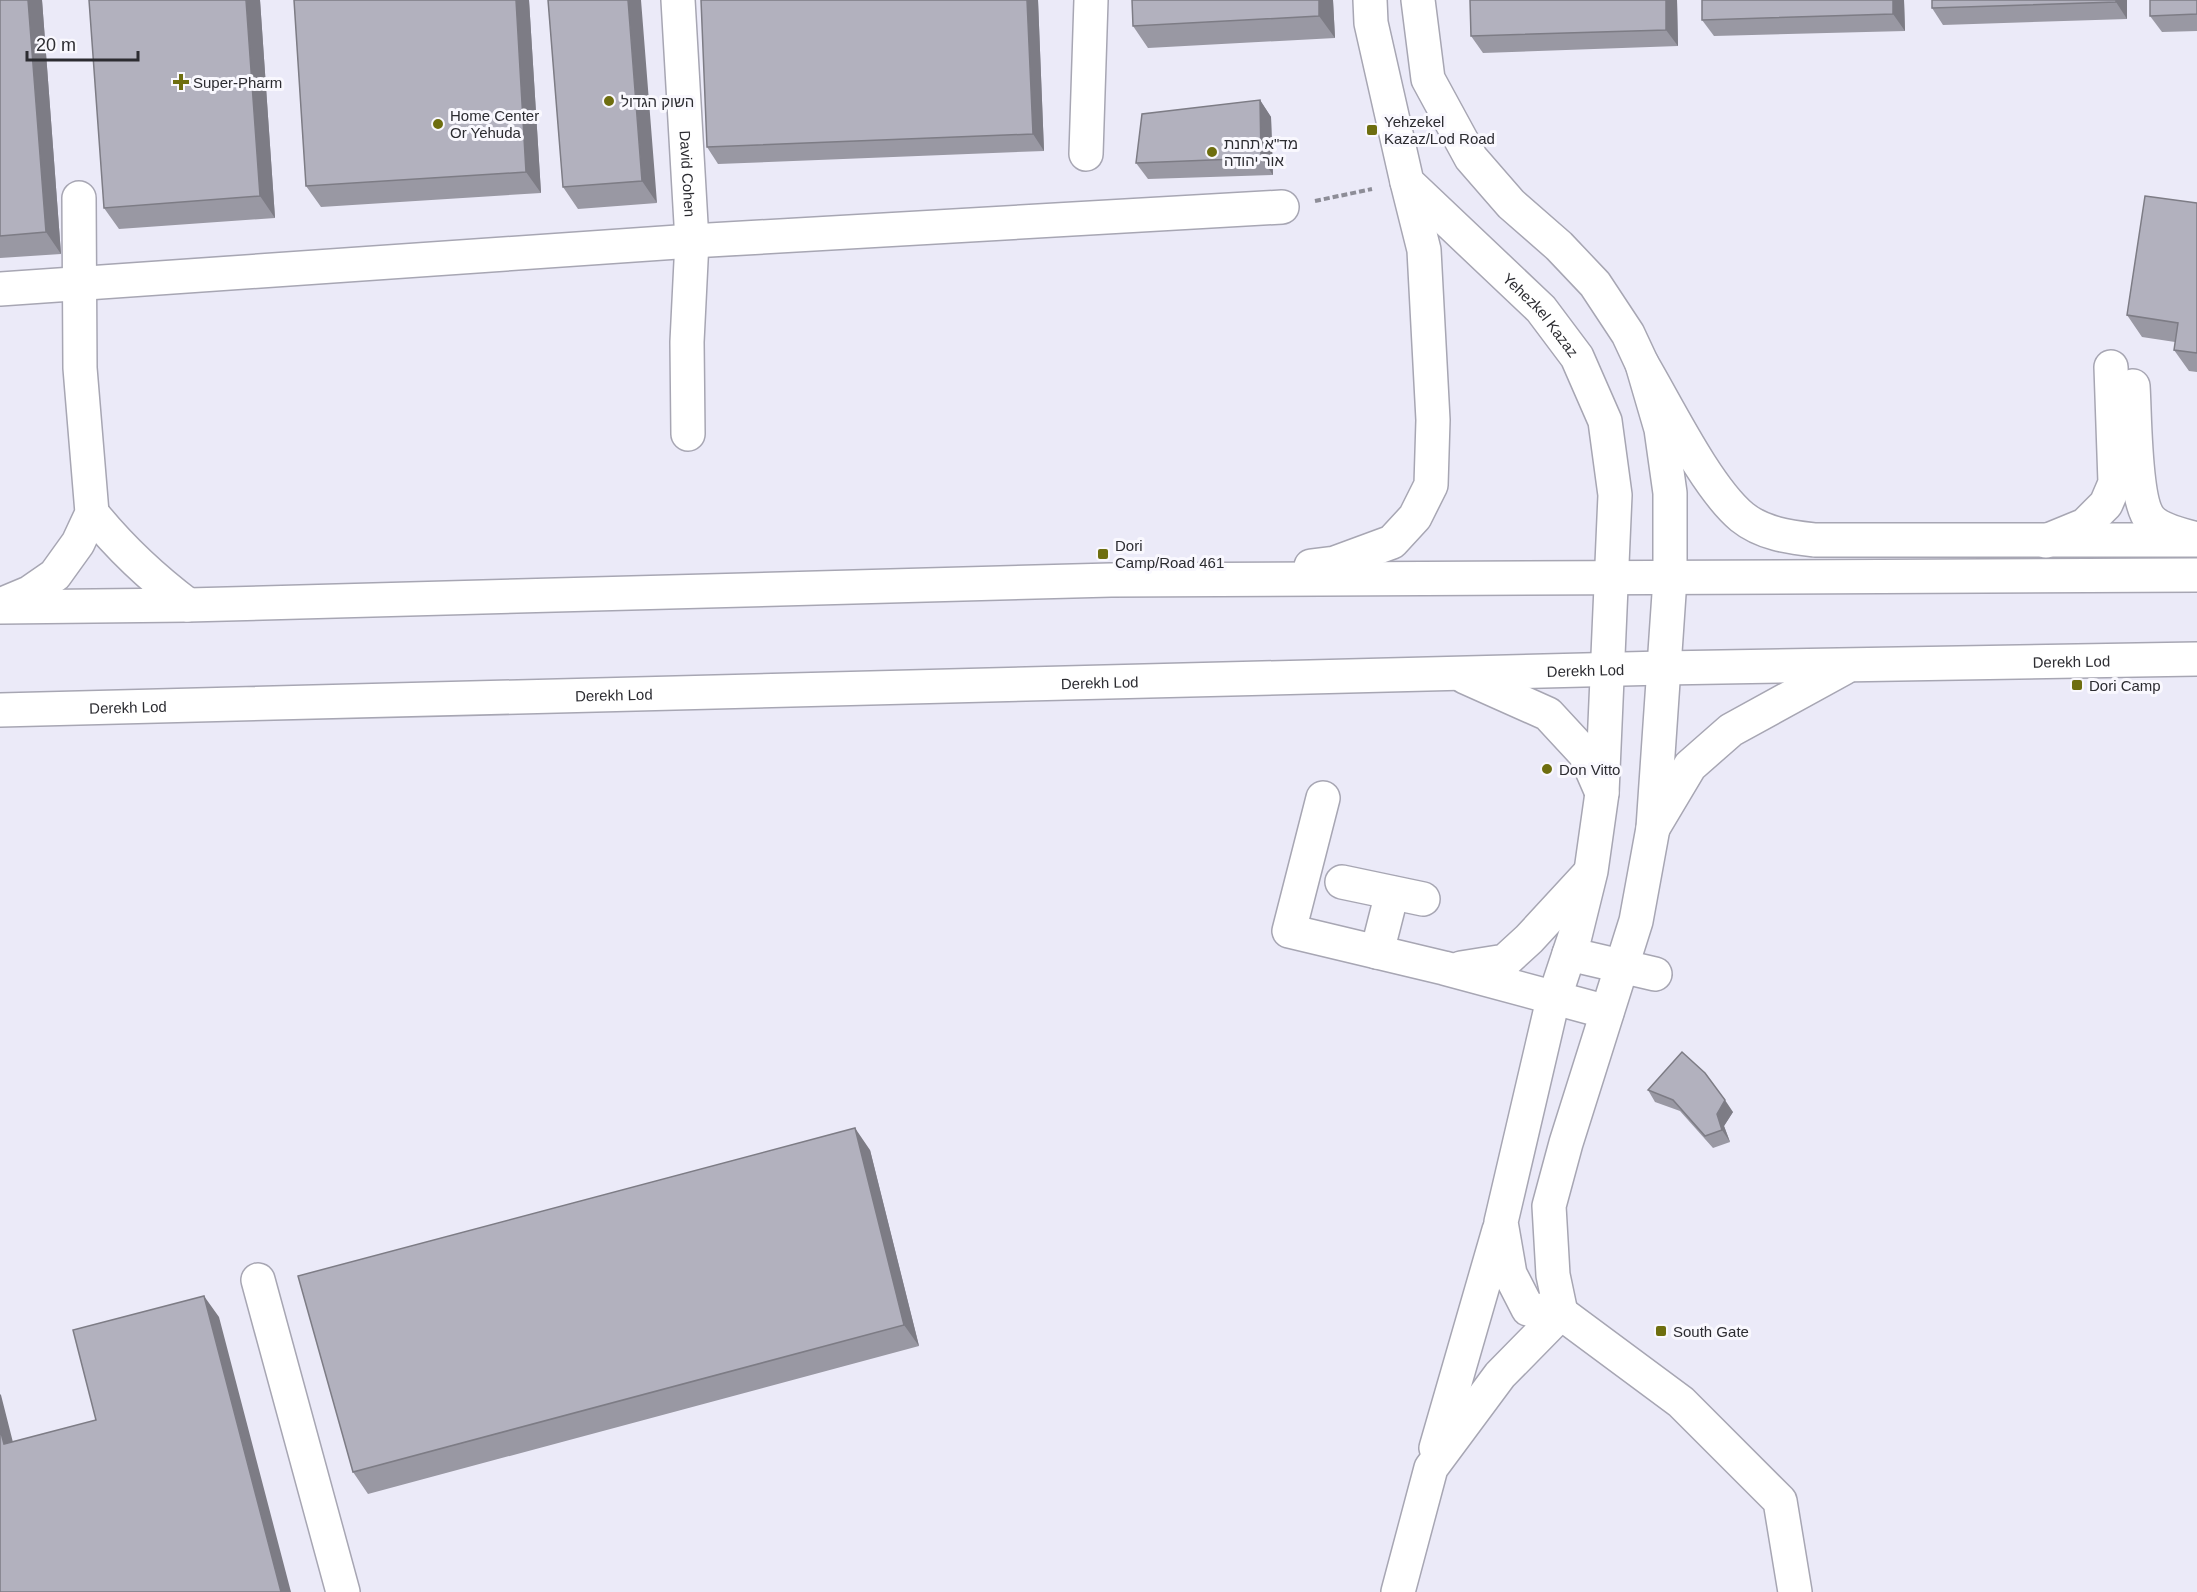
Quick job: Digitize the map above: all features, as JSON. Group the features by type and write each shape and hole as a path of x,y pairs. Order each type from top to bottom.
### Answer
{"main road":[{"name":"David Cohen","path":"678,0 692,241 687,342 688,434"},
{"path":"1086,154 1091,0"},
{"path":"1211,579 1335,563 1392,542 1415,517 1431,485 1433,420 1424,250 1371,23 1370,0"},
{"path":"1418,0 1428,79 1471,158 1511,204 1559,246 1595,284 1628,334 1642,364 1714,485 1742,517 1775,534 1815,540 2197,539"},
{"name":"Yehezkel Kazaz","path":"1398,1592 1501,1222 1555,997 1591,871 1602,793 1615,495 1605,421 1577,357 1541,309 1407,182"},
{"path":"0,606 29,593 55,575 78,543 92,513 80,368 79,198"},
{"path":"0,289 692,241 1282,207"},
{"path":"1561,1313 1553,1275 1550,1206 1566,1143 1636,921 1653,828 1670,579 1670,493 1661,429 1642,364"},
{"path":"2046,541 2085,525 2106,504 2115,483 2122,366 2144,508 2151,521 2197,539"},
{"path":"92,513 121,549 151,578 188,605"},
{"path":"0,606 188,605 1211,579 1670,579 2197,575"},
{"name":"Derekh Lod","path":"0,710 1608,669 2197,659"},
{"path":"1653,828 1690,766 1731,730 1848,666"},
{"path":"1458,674 1548,714 1585,754 1602,793"},
{"path":"1323,798 1289,931 1444,968 1607,1012"},
{"path":"1444,968 1478,967 1505,961 1591,871"},
{"path":"1342,882 1423,899"},
{"path":"1377,952 1392,892"},
{"path":"1569,954 1655,974"},
{"path":"1501,1222 1510,1274 1528,1309 1561,1313 1681,1402 1779,1501 1795,1592"},
{"path":"258,1280 343,1592"},
{"path":"1431,1468 1500,1375 1561,1313"}],"path":[{"path":"1282,207 1407,182"}],"building":[{"path":"0,0 28,0 46,232 0,236"},
{"path":"89,0 246,0 260,196 104,208"},
{"path":"294,0 516,0 526,172 306,186"},
{"name":"השוק הגדול","path":"548,0 628,0 642,181 563,187"},
{"path":"701,0 1027,0 1033,134 707,147"},
{"path":"1132,0 1319,0 1319,16 1133,26"},
{"path":"1470,0 1666,0 1666,30 1471,36"},
{"path":"1702,0 1893,0 1893,14 1702,20"},
{"path":"1932,0 2116,0 2116,2 1932,8"},
{"path":"2150,0 2197,0 2197,14 2150,16"},
{"name":"מד\"א תחנת אור יהודה","path":"1260,100 1261,158 1136,163 1142,114"},
{"path":"2145,196 2197,203 2197,353 2174,350 2178,323 2127,315"},
{"path":"1682,1052 1705,1073 1725,1100 1717,1114 1722,1130 1705,1136 1673,1100 1648,1090"},
{"path":"855,1128 904,1325 353,1472 298,1276"},
{"path":"204,1296 281,1592 0,1592 0,1429 4,1444 96,1420 73,1330"}],"place":[{"name":"Super-Pharm","path":"181,82"},
{"name":"השוק הגדול","path":"609,101"},
{"name":"Home Center Or Yehuda","path":"438,124"},
{"name":"Yehzekel Kazaz/Lod Road","path":"1372,130"},
{"name":"מד\"א תחנת אור יהודה","path":"1212,152"},
{"name":"Dori Camp/Road 461","path":"1103,554"},
{"name":"Dori Camp","path":"2077,685"},
{"name":"Don Vitto","path":"1547,769"},
{"name":"South Gate","path":"1661,1331"}]}
